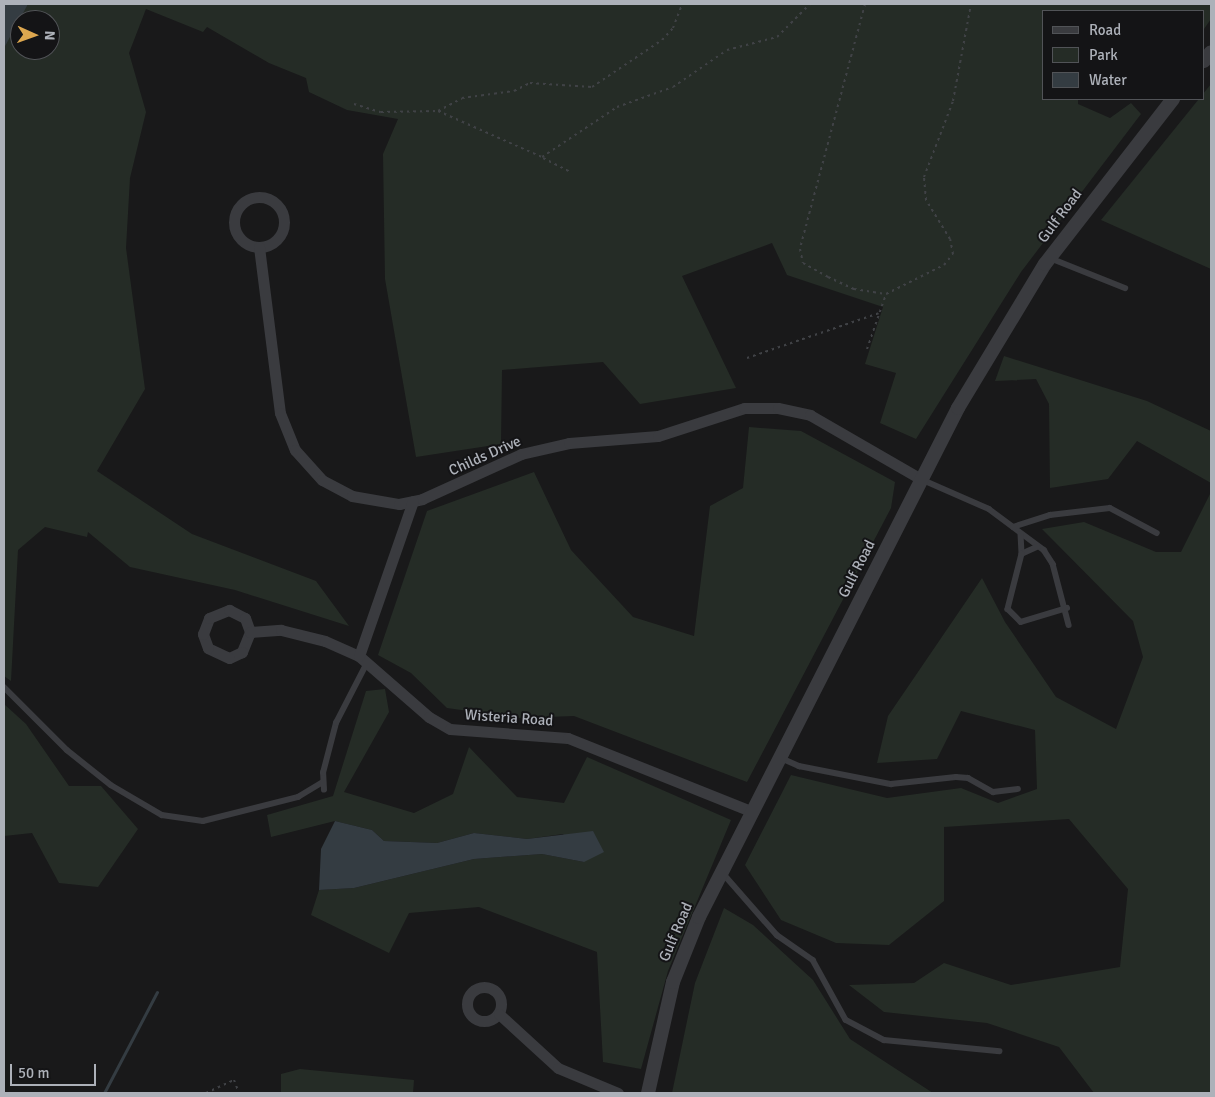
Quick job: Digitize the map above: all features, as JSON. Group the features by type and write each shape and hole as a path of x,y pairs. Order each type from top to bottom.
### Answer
{"street":[{"name":"Gulf Road","path":"648,1093 673,982 722,872 921,479 990,352 1050,258 1172,100"},
{"path":"259,196 279,207 284,222 274,242 259,247 243,241 234,218 243,203 259,196"},
{"name":"Childs Drive","path":"259,247 280,413 295,450 322,480 352,496 399,504 413,501 462,484 521,454 568,443 658,436 744,408 810,415 921,479"},
{"path":"363,659 413,501"},
{"path":"229,610 245,618 250,632 242,652 229,658 208,648 203,634 209,618 229,610"},
{"name":"Wisteria Road","path":"250,632 281,630 325,640 363,659 429,717 450,729 568,738 753,812"},
{"path":"499,1014 558,1068 618,1093"}],"lane":[{"path":"1050,258 1125,288"},
{"path":"921,479 989,509 1038,546 1053,564 1067,608 1069,625"},
{"path":"1013,527 1050,515 1110,508 1157,533"},
{"path":"1021,534 1022,554 1009,591 1013,615 1027,622 1067,608"},
{"path":"1022,554 1038,546"},
{"path":"324,790 323,782 336,723 363,659"},
{"path":"4,687 67,750 111,785 162,816 203,820 298,797 323,782"},
{"path":"780,757 799,766 891,784 956,777 968,778 993,792 1018,790"},
{"path":"722,872 776,935 813,960 846,1020 884,1040 999,1051"}],"path":[{"path":"438,111 462,98 514,91 530,83 599,84 668,34 682,4"},
{"path":"542,157 616,107 673,87 727,50 777,37 810,4"},
{"path":"865,4 800,258 854,289 886,294 944,265 953,254 950,239 926,200 924,177 953,101 971,4"},
{"path":"354,104 381,112 438,111 542,157 570,172"},
{"path":"867,349 886,294"},
{"path":"747,358 880,313"},
{"path":"206,1093 234,1080 239,1093"}],"green space":[{"path":"28,4 1211,4 1211,19 1205,28 1205,10 1042,10 1042,100 1078,100 1078,104 1110,118 1131,103 1141,114 1021,272 916,439 880,423 896,373 865,364 883,307 787,275 772,243 682,276 736,388 640,404 603,362 502,370 501,444 416,457 385,279 383,154 398,119 347,110 309,92 306,78 269,63 207,27 203,32 146,9 129,53 146,112 130,178 126,248 145,389 97,471 192,534 316,581 349,626 235,590 130,567 88,532 87,537 45,527 18,550 11,681 4,676 4,39 10,30 10,60 60,60 60,10 24,10"},
{"path":"1211,84 1211,269 1101,220 1198,100 1205,100 1205,91"},
{"path":"1004,356 1147,401 1211,431 1211,483 1137,441 1108,479 1050,488 1049,404 1036,379 995,381"},
{"path":"749,427 801,431 895,482 891,508 747,782 574,716 518,718 447,708 411,673 378,655 427,511 534,472 571,550 633,617 694,636 710,506 743,488"},
{"path":"1211,492 1211,1093 1094,1093 1059,1047 987,1023 884,1012 849,985 914,983 944,963 1011,985 1120,967 1128,889 1069,819 944,827 944,901 889,945 836,943 781,920 745,865 791,775 887,798 961,788 998,803 1037,789 1035,730 961,711 937,759 877,763 888,716 982,578 1005,622 1056,697 1116,729 1143,657 1133,621 1042,529 1084,522 1156,552 1181,552"},
{"path":"385,689 389,712 344,792 414,813 453,794 469,747 517,797 564,803 587,757 731,820 668,971 641,1069 603,1062 597,952 479,907 409,913 389,953 311,915 319,890 354,888 474,859 542,854 584,862 563,834 527,839 474,833 437,843 384,841 372,830 335,821 271,837 267,815 333,796 366,691"},
{"path":"4,704 26,724 69,786 101,786 138,829 98,887 59,883 32,833 4,836"},
{"path":"724,908 753,925 813,980 850,1039 933,1093 672,1093 695,983"},
{"path":"300,1069 414,1080 413,1093 281,1093 281,1074"}],"water":[{"path":"4,4 28,4 25,10 10,10 10,37 4,48"},
{"path":"335,821 372,830 384,841 437,843 474,833 527,839 593,831 604,852 584,862 542,854 474,859 354,888 319,890 321,849"}],"waterway":[{"path":"104,1093 157,992"}]}
